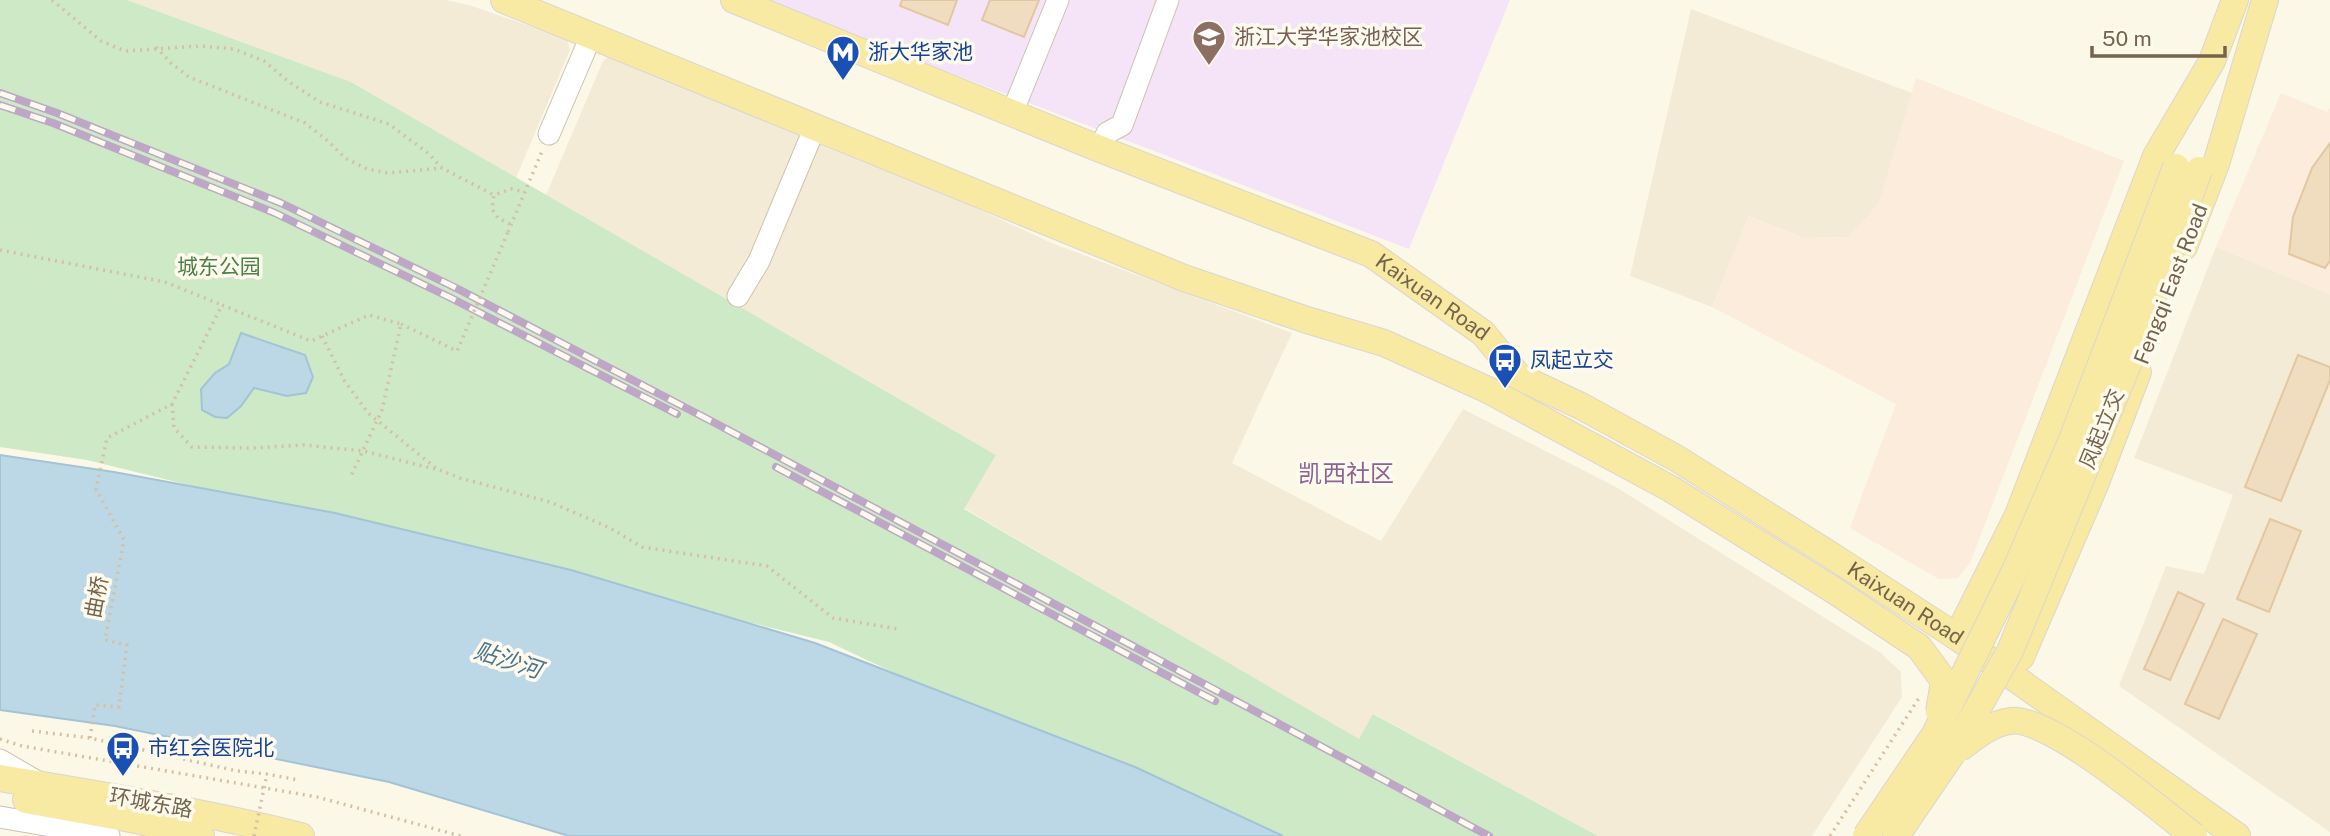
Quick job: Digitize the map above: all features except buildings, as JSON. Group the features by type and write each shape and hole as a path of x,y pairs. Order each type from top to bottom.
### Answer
{"main road":[{"path":"504,0 1184,278 1384,343 1488,390 1671,489 1835,591 1919,648 1944,681 1944,744 2013,720 2042,728 2085,753 2194,836"},
{"name":"Kaixuan Road","path":"734,0 1012,113 1103,141 1371,254 1483,333 1519,377 1676,458 1957,637 2237,836"},
{"path":"1957,637 2018,515 2157,156 2211,61 2235,0"},
{"name":"凤起立交","path":"2187,168 2264,0"},
{"name":"Fengqi East Road","path":"2012,678 2095,485 2211,177 2264,0"},
{"name":"凤起立交","path":"1866,836 1944,744 2015,639 2133,352 2187,168 2211,61"},
{"name":"凤起立交","path":"1896,836 1944,744"},
{"path":"0,768 44,785"},
{"name":"环城东路","path":"0,778 224,817 301,836"},
{"name":"环城东路","path":"0,796 136,820 201,836"}],"street":[{"path":"1012,113 1058,0"},
{"path":"1103,141 1122,125 1168,0"},
{"path":"549,134 592,36"},
{"path":"738,296 759,261 815,127"},
{"path":"0,760 44,785"},
{"path":"0,817 109,836"}],"path":[{"path":"52,0 101,41 125,51 200,46 234,49 264,61 289,82 320,102 389,124 429,154 442,168 494,195 512,189 525,192"},
{"path":"156,47 171,64 189,77 305,123 345,158 367,170 388,173 442,168"},
{"path":"0,250 165,282 310,341 369,315 401,324 457,351 549,134"},
{"path":"494,195 492,209 498,219 511,224"},
{"path":"222,305 172,404 174,428 192,447 304,445 363,451 437,469 460,478 550,502 610,528 642,547 766,566 833,618 898,629"},
{"path":"350,478 382,410 401,324"},
{"path":"322,336 344,380 368,413 437,469"},
{"name":"曲桥","path":"90,738 95,705 119,707 127,645 105,640 124,540 96,489 107,438 172,404"},
{"path":"1830,836 1923,691"},
{"path":"32,731 90,738 237,771 298,780"},
{"path":"0,739 22,746 317,797 461,836"},
{"path":"254,836 267,774"}],"shaded area":[{"path":"127,0 446,0 469,5 567,39 570,50 516,178 351,82"},
{"name":"浙江大学华家池校区","path":"761,0 1510,0 1409,249"},
{"path":"1691,9 1912,93 1879,203 1849,237 1804,238 1749,216 1712,307 1630,276"},
{"path":"635,51 1054,244 1292,333 1232,463 1381,541 1463,409 1616,487 1881,653 1901,672 1902,697 1812,836 1598,836 1374,714 1359,740 964,508 996,455 546,195 603,61 614,52"},
{"path":"1916,78 2124,161 1970,563 1958,578 1939,579 1850,528 1896,404 1712,307 1749,216 1804,238 1849,237 1879,203"},
{"path":"2281,93 2327,112 2330,108 2330,294 2216,247"},
{"path":"2216,247 2330,294 2330,832 2119,686 2166,566 2204,574 2233,495 2134,458"}],"green space":[{"name":"城东公园","path":"0,0 127,0 351,82 996,455 964,509 1359,739 1373,714 1598,836 1237,836 829,642 87,460 0,447"}],"water":[{"path":"241,333 305,355 313,377 306,393 287,396 254,388 241,406 227,418 215,417 202,410 201,389 215,373 229,364"},
{"name":"贴沙河","path":"0,455 114,472 335,513 571,570 815,643 1135,767 1283,836 569,836 389,782 115,726 0,710"}],"railway":[{"path":"0,93 57,113 281,203 458,289 1489,836"},
{"path":"0,105 53,123 275,213 449,297 677,414"},
{"path":"776,467 1215,701"}],"place":[{"name":"浙江大学华家池校区","path":"1209,67"},
{"name":"浙大华家池","path":"843,82"},
{"name":"凤起立交","path":"1505,390"},
{"name":"市红会医院北","path":"123,778"}],"district":[{"name":"凯西社区","path":"1346,474"}]}
